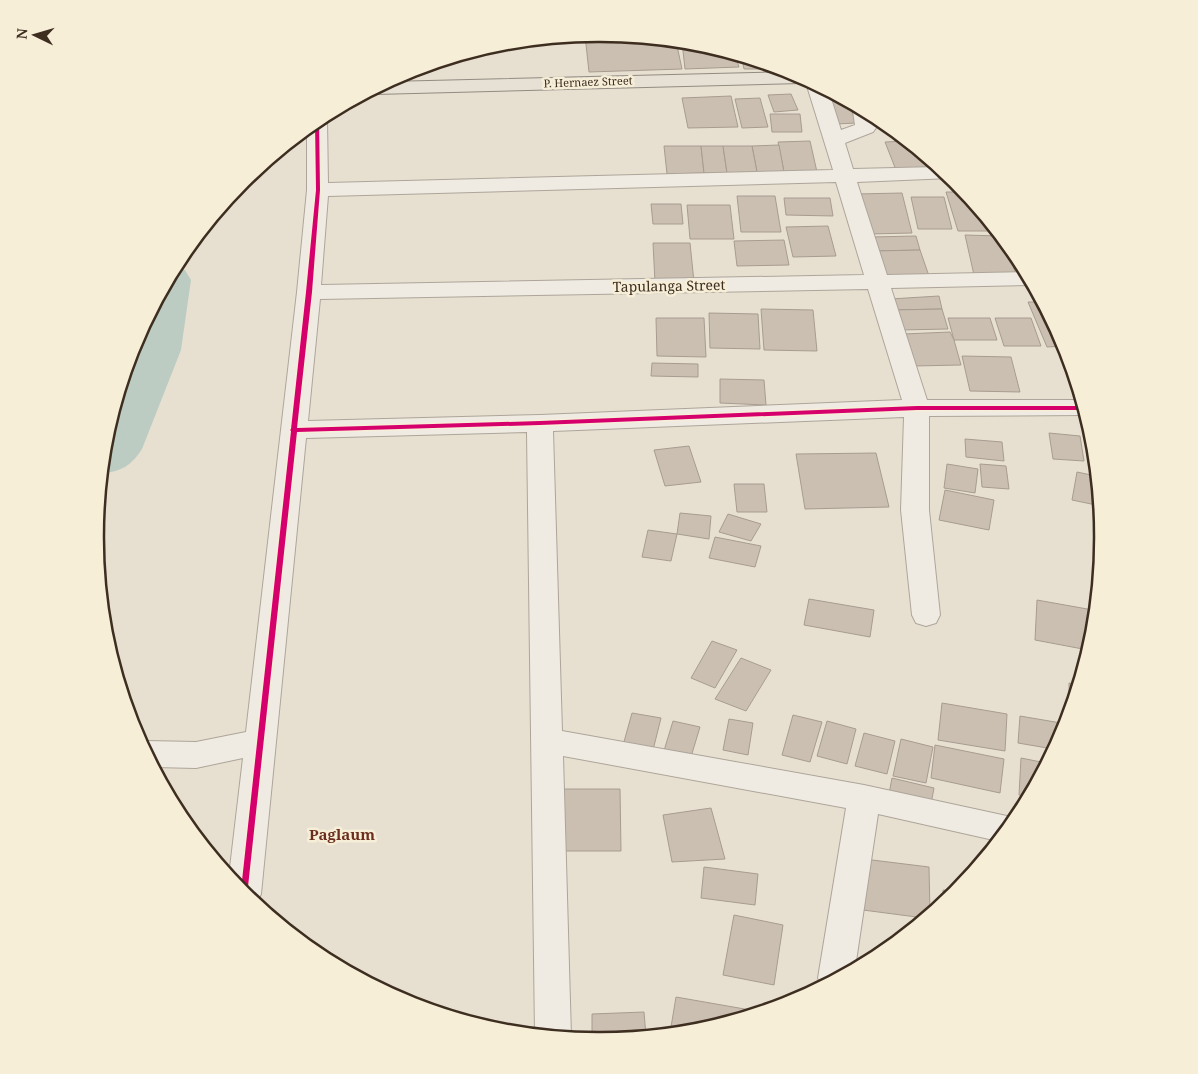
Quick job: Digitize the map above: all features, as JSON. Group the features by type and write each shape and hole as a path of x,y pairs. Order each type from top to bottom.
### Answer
{"main road":[{"name":"P. Hernaez Street","path":"393,88 781,78"}],"street":[{"path":"819,94 917,408 915,510 926,615"},
{"path":"834,140 866,128 865,121"},
{"path":"245,883 309,292 318,190 317,131"},
{"path":"318,190 935,174"},
{"name":"Tapulanga Street","path":"309,292 1020,279"},
{"path":"293,430 540,423 917,408 1077,408"},
{"path":"540,423 553,1029"},
{"path":"547,741 864,798 999,827"},
{"path":"154,754 196,755 259,742"},
{"path":"837,970 864,798"}],"building":[{"path":"599,42 678,49 682,69 589,72 586,43"},
{"path":"683,50 727,59 737,62 739,67 685,69"},
{"path":"743,64 758,69 744,69"},
{"path":"791,94 798,110 774,112 768,95"},
{"path":"731,96 738,127 688,128 682,98"},
{"path":"760,98 768,127 742,128 735,99"},
{"path":"829,101 852,113 856,123 836,124"},
{"path":"770,114 800,114 802,132 772,132"},
{"path":"810,141 817,172 784,172 778,142"},
{"path":"885,142 895,142 930,169 896,170"},
{"path":"779,145 784,172 757,172 752,146"},
{"path":"664,146 701,146 704,173 667,174"},
{"path":"701,146 723,146 727,173 704,173"},
{"path":"723,146 752,146 757,172 727,173"},
{"path":"946,192 954,192 987,231 958,231"},
{"path":"902,193 912,233 869,234 857,194"},
{"path":"737,196 775,196 781,232 741,232"},
{"path":"911,197 944,197 952,229 918,229"},
{"path":"784,198 830,198 833,216 786,215"},
{"path":"651,204 681,204 683,224 653,224"},
{"path":"687,205 730,205 734,239 690,239"},
{"path":"828,226 836,256 793,257 786,227"},
{"path":"965,235 991,236 1010,262 1016,276 974,275"},
{"path":"916,236 920,250 875,251 871,237"},
{"path":"784,240 789,265 737,266 734,241"},
{"path":"653,243 690,243 694,282 655,282"},
{"path":"920,250 929,276 882,277 875,251"},
{"path":"939,296 942,309 893,310 890,299"},
{"path":"1028,302 1034,302 1055,347 1047,347"},
{"path":"761,309 813,310 817,351 764,350"},
{"path":"942,309 948,329 899,330 893,310"},
{"path":"709,313 758,314 760,349 710,348"},
{"path":"656,318 704,318 706,357 657,356"},
{"path":"948,318 990,318 997,340 954,340"},
{"path":"995,318 1031,318 1041,346 1004,346"},
{"path":"950,332 961,365 914,366 904,334"},
{"path":"962,356 1011,357 1020,392 970,391"},
{"path":"652,363 698,364 698,377 651,376"},
{"path":"720,379 764,380 766,405 720,403"},
{"path":"1049,433 1080,436 1084,461 1053,459"},
{"path":"965,439 1002,442 1004,461 966,457"},
{"path":"689,446 701,482 665,486 654,450"},
{"path":"876,453 889,507 805,509 796,454"},
{"path":"947,464 978,469 975,493 944,488"},
{"path":"980,464 1006,466 1009,489 982,487"},
{"path":"1077,472 1089,475 1092,504 1072,500"},
{"path":"734,484 764,484 767,512 737,512"},
{"path":"945,490 994,500 989,530 939,520"},
{"path":"680,513 711,516 709,539 677,534"},
{"path":"728,514 761,524 751,541 719,532"},
{"path":"648,530 677,534 671,561 642,557"},
{"path":"715,537 761,546 755,567 709,558"},
{"path":"809,599 874,610 870,637 804,625"},
{"path":"1037,600 1088,609 1081,649 1035,640"},
{"path":"712,641 737,650 715,688 691,678"},
{"path":"741,658 771,670 746,711 715,699"},
{"path":"942,703 1007,714 1005,751 938,740"},
{"path":"632,713 661,718 652,754 622,749"},
{"path":"793,715 822,722 810,762 782,755"},
{"path":"1020,716 1057,722 1047,748 1018,743"},
{"path":"729,719 753,723 748,755 723,750"},
{"path":"673,721 700,727 690,760 663,754"},
{"path":"827,721 856,729 847,764 817,756"},
{"path":"864,733 895,741 887,774 855,766"},
{"path":"901,739 933,747 926,783 893,776"},
{"path":"935,745 1004,759 1000,793 931,778"},
{"path":"1021,758 1040,762 1020,795"},
{"path":"892,778 934,788 930,809 888,799"},
{"path":"561,789 620,789 621,851 560,851"},
{"path":"711,808 725,859 672,862 663,815"},
{"path":"864,859 929,867 930,905 915,917 863,910"},
{"path":"704,867 758,874 755,905 701,898"},
{"path":"734,915 783,925 774,985 723,975"},
{"path":"676,997 745,1009 727,1015 671,1026"},
{"path":"644,1012 645,1029 592,1032 592,1014"}],"waterway":[{"path":"112,451 116,449 156,350 164,302"}],"cycle path":[{"path":"245,883 309,292 318,190 317,131"},
{"path":"293,430 540,423 917,408 1077,408"}],"district":[{"name":"Paglaum","path":"342,835"}]}
